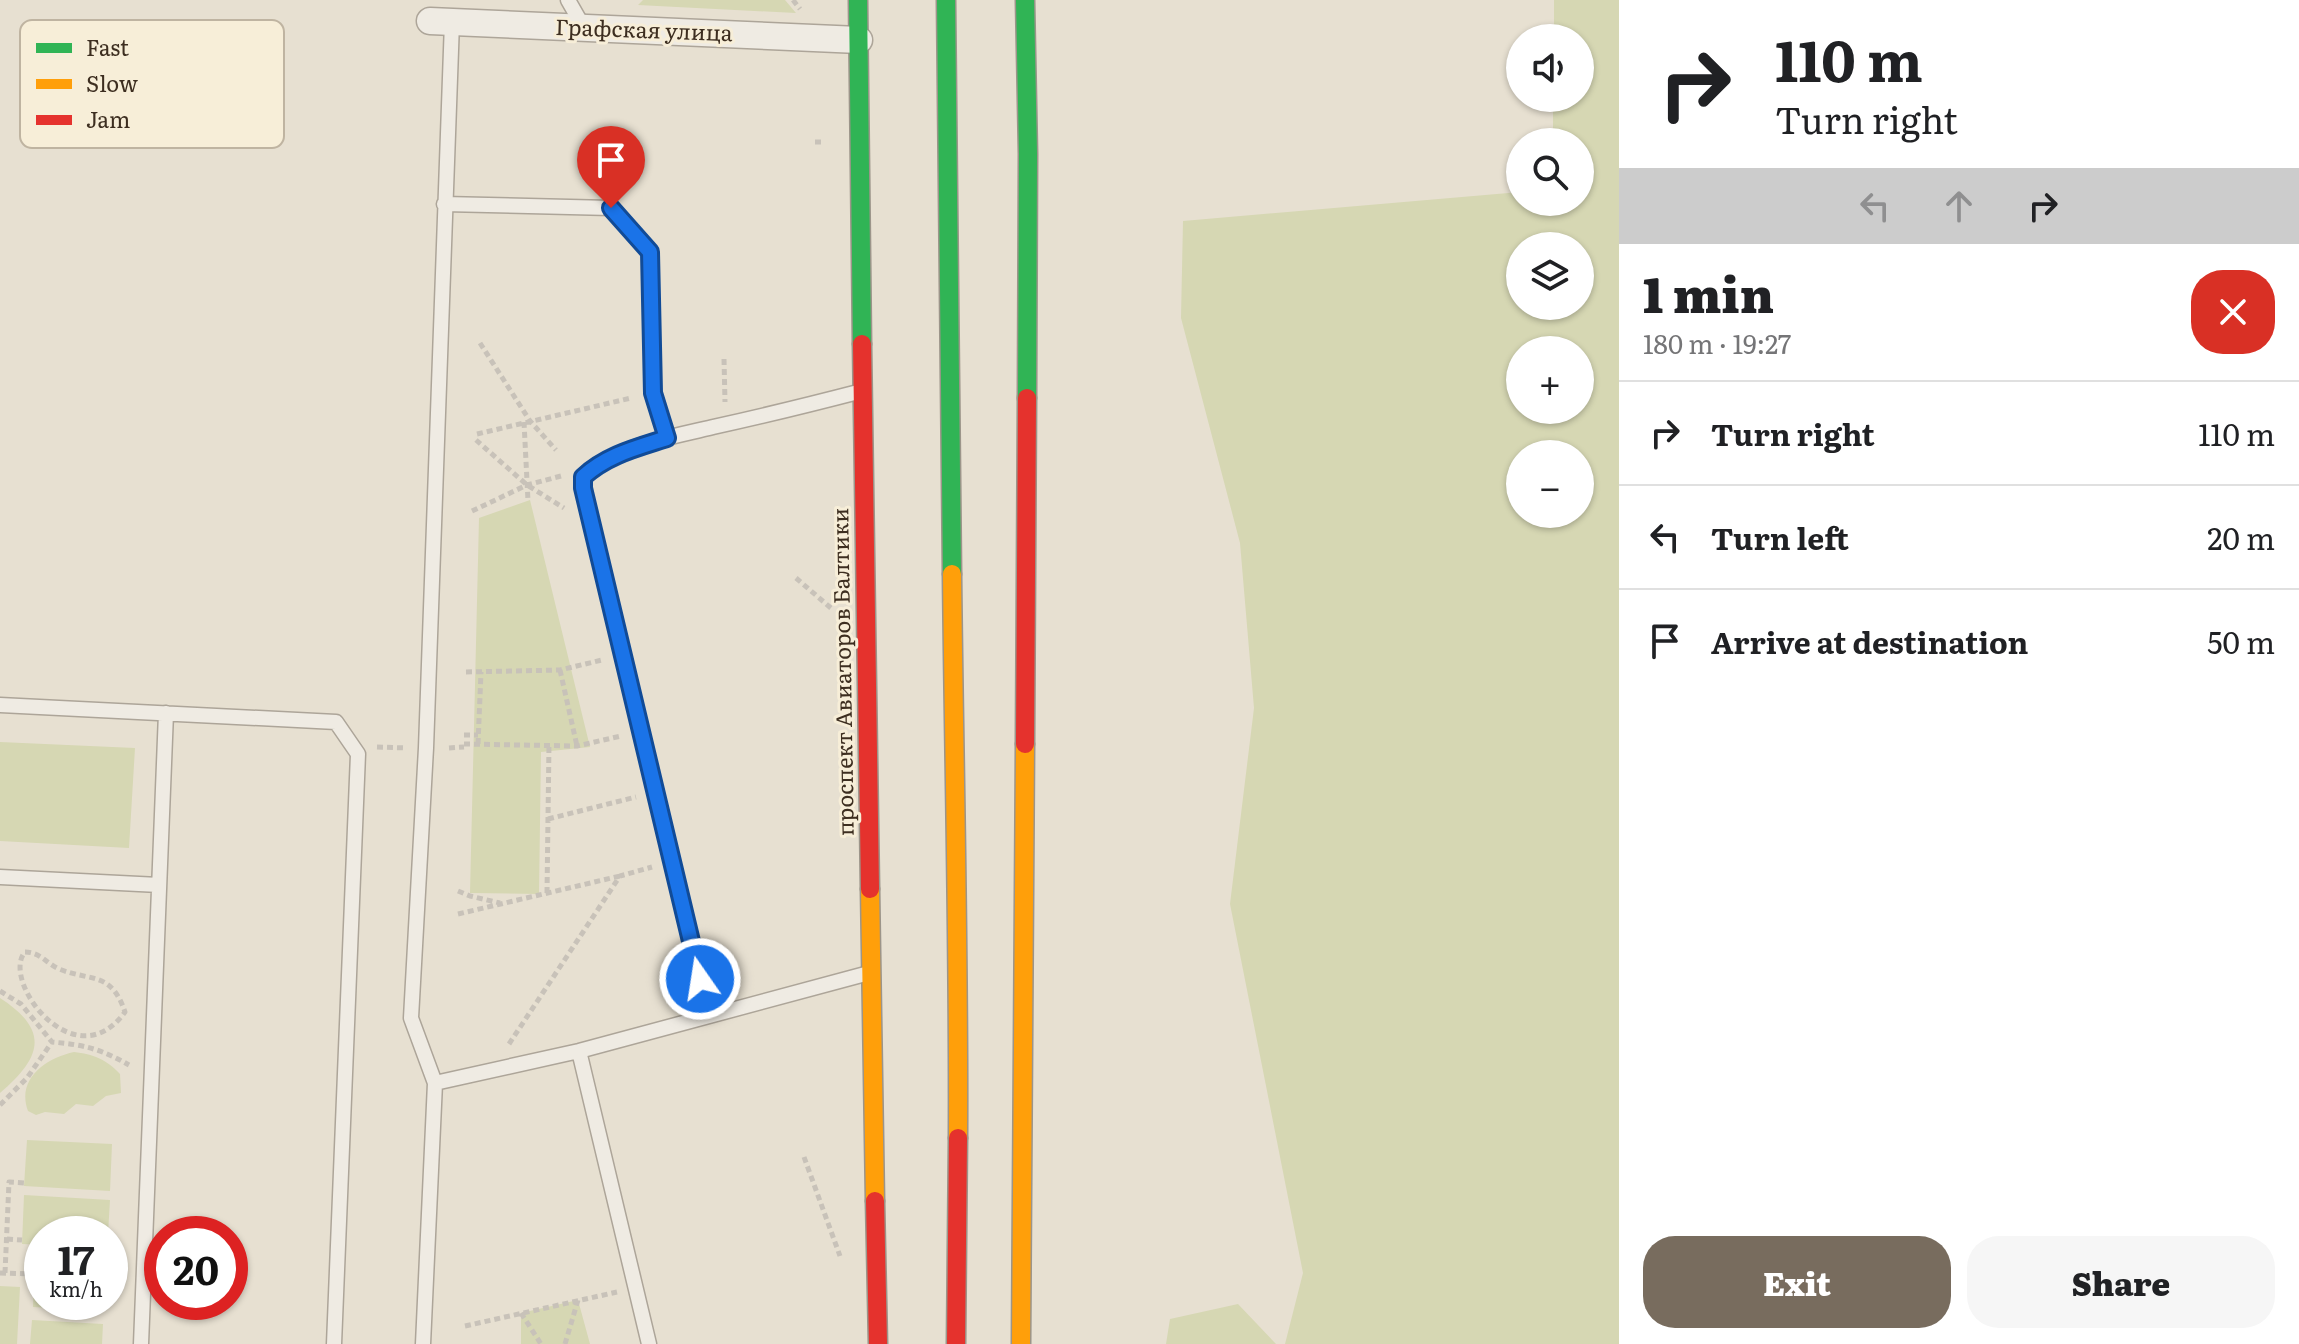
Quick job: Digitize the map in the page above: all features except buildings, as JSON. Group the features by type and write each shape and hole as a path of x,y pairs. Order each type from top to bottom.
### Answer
{"street":[{"name":"проспект Авиаторов Балтики","path":"858,0 865,391 866,703 878,1344"},
{"path":"946,0 959,986 956,1344"},
{"path":"1021,1344 1028,154 1025,0"},
{"name":"Графская улица","path":"441,21 859,40"}],"lane":[{"path":"568,0 584,28"},
{"path":"423,1344 435,1083 411,1018 426,748 444,204 441,21"},
{"path":"444,204 611,208 650,252 653,393 667,438"},
{"path":"709,1015 583,488 583,477 616,454 667,438 865,391"},
{"path":"0,705 336,722 356,747 334,1344"},
{"path":"141,1344 166,713"},
{"path":"0,877 159,885"},
{"path":"435,1083 579,1051 871,972"},
{"path":"579,1051 649,1344"}],"path":[{"path":"815,142 825,142"},
{"path":"480,343 527,422 556,450"},
{"path":"724,359 725,406"},
{"path":"570,512 527,485 476,437 632,398"},
{"path":"527,422 528,501"},
{"path":"472,511 527,485 562,476"},
{"path":"796,578 833,610"},
{"path":"356,747 426,748 478,744 577,746 560,670 466,672"},
{"path":"478,744 481,672"},
{"path":"464,735 478,735"},
{"path":"547,893 549,744"},
{"path":"548,819 656,791"},
{"path":"458,914 672,862"},
{"path":"507,1046 620,876"},
{"path":"458,891 501,903"},
{"path":"25,952 35,952 57,968 96,977 109,984 120,997 125,1012 104,1033 88,1038 52,1024 36,1009 17,968 19,958 25,952"},
{"path":"0,991 21,1004 52,1042 86,1045 105,1051 136,1069 151,1070"},
{"path":"31,1017 36,1009"},
{"path":"86,1045 88,1038"},
{"path":"0,1105 27,1078 52,1042"},
{"path":"804,1157 844,1268"},
{"path":"24,1274 2,1273 9,1182 25,1183"},
{"path":"6,1239 22,1240"},
{"path":"465,1326 619,1291"},
{"path":"565,1344 578,1300"},
{"path":"521,1313 541,1344"}],"green space":[{"path":"643,0 785,0 796,13 638,5"},
{"path":"1554,0 1619,0 1619,1344 1285,1344 1303,1273 1230,904 1254,708 1240,543 1181,318 1183,221 1506,193 1506,216 1594,216 1594,128 1553,128 1553,112 1594,112 1594,24 1554,24"},
{"path":"530,500 590,747 541,752 539,894 470,893 479,518"},
{"path":"0,742 135,748 129,848 0,841"},
{"path":"0,998 27,1022 33,1033 34,1045 24,1068 0,1093"},
{"path":"74,1052 99,1058 115,1069 120,1074 121,1093 106,1096 93,1106 76,1104 64,1114 45,1112 36,1115 28,1111 26,1089 36,1072 53,1059"},
{"path":"27,1140 112,1144 110,1191 24,1186"},
{"path":"24,1195 110,1200 109,1216 24,1216 22,1244"},
{"path":"0,1286 20,1287 17,1344 0,1344"},
{"path":"578,1300 590,1344 521,1344 521,1313"},
{"path":"1238,1304 1276,1344 1166,1344 1170,1319"},
{"path":"32,1320 103,1324 102,1344 30,1344"}],"traffic: fast":[{"path":"858,0 862,344"},
{"path":"946,0 952,574"},
{"path":"1025,0 1027,398"}],"traffic: slow":[{"path":"952,574 958,1138"},
{"path":"1021,1344 1025,744"},
{"path":"870,889 875,1201"}],"traffic: jam":[{"path":"862,344 870,889"},
{"path":"1025,744 1027,398"},
{"path":"956,1344 958,1138"},
{"path":"875,1201 878,1344"}],"route":[{"path":"611,208 650,252 653,393 667,438 616,454 595,466 583,477 583,488 700,979"}]}
